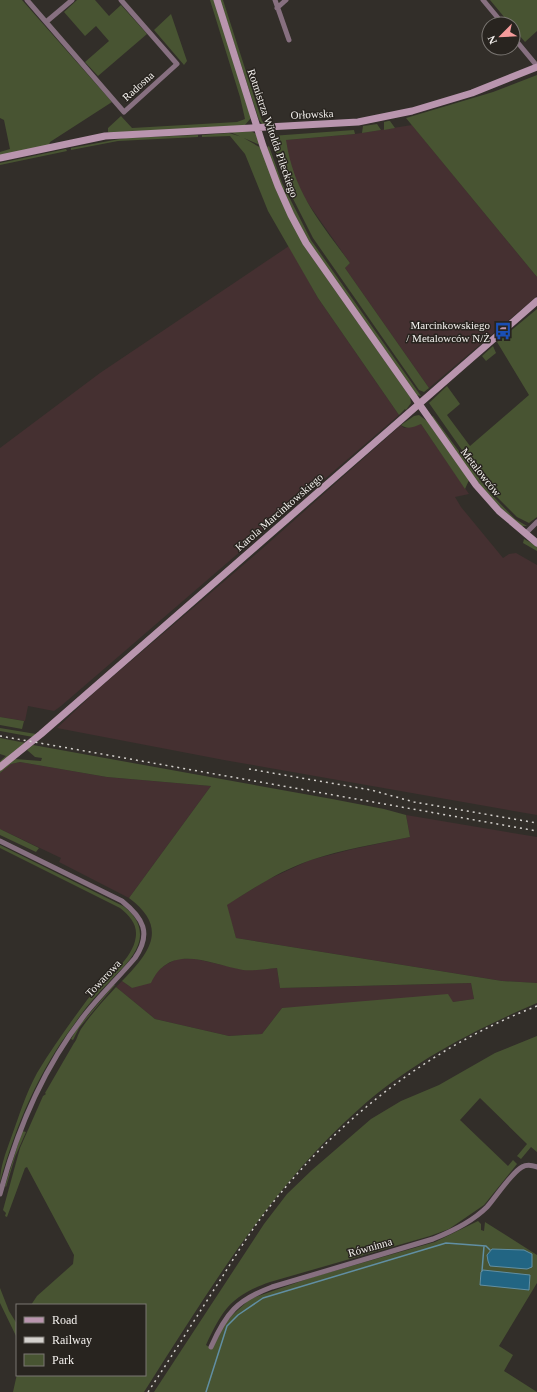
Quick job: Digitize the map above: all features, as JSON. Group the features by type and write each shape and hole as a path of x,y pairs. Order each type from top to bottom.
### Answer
{"street":[{"name":"Radosna","path":"27,0 124,112 177,64 121,0"},
{"path":"46,22 72,0"},
{"name":"Rotmistrza Witolda Pileckiego","path":"217,0 278,186 306,243 418,404"},
{"path":"275,0 289,40"},
{"path":"277,8 286,0"},
{"path":"483,0 496,16"},
{"path":"521,47 537,67"},
{"name":"Orłowska","path":"0,158 105,136 135,133 358,122 412,111 472,93 537,67"},
{"name":"Karola Marcinkowskiego","path":"0,767 35,739 537,301"},
{"name":"Metalowców","path":"418,404 476,485 499,511 537,543"},
{"path":"525,534 537,522"},
{"name":"Towarowa","path":"0,842 122,901 138,915 142,921 144,933 141,947 135,958 83,1016 47,1072 34,1096 18,1135 0,1194"},
{"name":"Równinna","path":"211,1347 226,1316 248,1297 272,1287 433,1239 451,1232 464,1225 487,1208 517,1170 528,1165 537,1167"}],"shaded area":[{"path":"412,125 537,277 537,296 429,388 345,268 350,263 305,199 292,171 285,140 355,134"},
{"path":"289,246 318,298 399,415 61,706 54,711 28,706 25,721 0,717 0,448 100,373"},
{"path":"421,424 469,494 455,497 461,507 503,558 509,554 516,553 537,565 537,815 224,760 57,728 96,691 263,548 401,425 404,428"},
{"path":"20,762 107,777 211,786 129,898 59,862 61,858 0,829 0,773 11,764"},
{"path":"406,815 537,837 537,983 502,981 236,938 226,905 267,880 310,860 410,837"},
{"path":"177,959 196,959 245,970 277,968 280,988 471,983 474,999 453,1002 282,1008 262,1034 229,1036 155,1019 116,987 122,981 132,988 167,964"}],"green space":[{"path":"0,0 22,0 112,102 50,142 49,145 0,156 0,152 10,149 4,120 0,118"},
{"path":"77,0 95,0 109,16 121,5 147,34 98,76 85,62 109,41 96,26 85,36 64,12"},
{"path":"210,0 214,0 251,118 244,126 108,132 108,128 121,116 132,128 237,122 245,119 240,97"},
{"path":"220,0 223,0 262,121 268,125 263,125 259,120"},
{"path":"490,0 537,0 537,31 525,42 521,37 521,16 503,16"},
{"path":"171,14 187,61 184,65 154,30"},
{"path":"537,75 537,277 406,118 493,92"},
{"path":"390,121 395,128 384,130 384,122"},
{"path":"377,124 381,130 362,133 363,126"},
{"path":"354,130 355,134 286,140 290,159 295,176 310,206 328,234 350,263 345,268 429,388 424,392 419,390 313,238 285,183 271,139 271,136"},
{"path":"251,131 256,134 260,145 230,132"},
{"path":"229,133 242,137 261,148 277,192 306,249 410,397 411,403 406,410 405,409 399,415 318,298 268,211 245,154 230,136 202,137 202,135"},
{"path":"198,135 198,137 118,141 71,150 71,148 125,138"},
{"path":"269,146 282,183 311,240 421,396 416,395 308,241 279,184 267,147"},
{"path":"66,149 67,151 0,165 0,163"},
{"path":"537,309 537,517 529,523 517,517 490,490 429,403 447,386 460,404 447,415 470,446 529,395 497,342"},
{"path":"493,346 496,353 486,361 482,356"},
{"path":"419,415 427,421 469,480 465,489 421,424 409,428 401,425 414,416"},
{"path":"433,416 489,492 515,519 527,526 521,526 483,489 441,432 431,417"},
{"path":"524,539 537,546 537,551 523,543"},
{"path":"0,717 24,721 22,729 0,725"},
{"path":"0,728 36,734 33,737 0,731"},
{"path":"0,738 26,743 0,764 0,761 6,756 0,754"},
{"path":"33,745 332,799 384,809 406,815 410,837 335,853 300,864 268,880 227,905 236,938 502,981 537,983 537,1003 466,1036 421,1062 379,1092 327,1140 296,1173 268,1207 216,1280 144,1392 13,1392 17,1376 146,1376 146,1304 32,1304 37,1296 73,1264 74,1255 27,1167 25,1168 7,1217 5,1216 6,1213 3,1210 20,1148 43,1096 46,1094 45,1093 76,1041 81,1029 98,1007 116,987 155,1019 229,1036 262,1034 282,1008 448,994 453,1002 474,999 471,983 280,988 277,968 243,970 192,959 180,959 169,963 159,970 151,983 132,988 122,981 141,960 147,950 151,940 152,930 149,920 141,909 129,898 211,786 107,777 20,762 11,764 0,773 0,770 15,759 41,761 42,758 35,757 27,750"},
{"path":"0,829 39,848 36,852 0,835"},
{"path":"0,845 123,906 132,914 138,923 140,939 133,955 87,1007 50,1060 21,1119 0,1182 5,1154 26,1097 37,1073 87,1000 127,957 135,941 136,931 131,918 120,908 0,848"},
{"path":"114,985 79,1028 73,1040 71,1039 78,1027"},
{"path":"537,1036 537,1152 531,1147 521,1159 517,1156 527,1144 480,1098 460,1120 508,1166 513,1160 517,1164 484,1205 449,1229 430,1236 257,1287 230,1305 223,1313 206,1345 212,1349 227,1320 250,1299 313,1277 435,1242 478,1221 481,1224 481,1230 484,1231 485,1222 537,1255 537,1283 499,1346 513,1355 504,1371 537,1392 154,1392 264,1224 287,1194 312,1170 371,1119 401,1101 439,1085 495,1053"},
{"path":"22,1131 26,1132 15,1157 6,1187 5,1186"},
{"path":"0,1288 9,1311 16,1322 16,1336 0,1303"}],"water":[{"path":"492,1249 524,1250 532,1254 532,1267 527,1269 490,1266 487,1255"},
{"path":"483,1270 530,1275 529,1290 480,1285 481,1272"}],"waterway":[{"path":"206,1392 227,1326 238,1315 263,1298 446,1243 486,1246 490,1250"},
{"path":"482,1271 484,1246"}],"railway":[{"path":"0,736 537,831"},
{"path":"249,769 371,790 414,802 537,823"},
{"path":"148,1392 258,1222 291,1180 321,1149 352,1119 386,1091 421,1066 458,1043 497,1023 537,1006"}],"place":[{"name":"Marcinkowskiego / Metalowców N/Ż","path":"503,331"}]}
